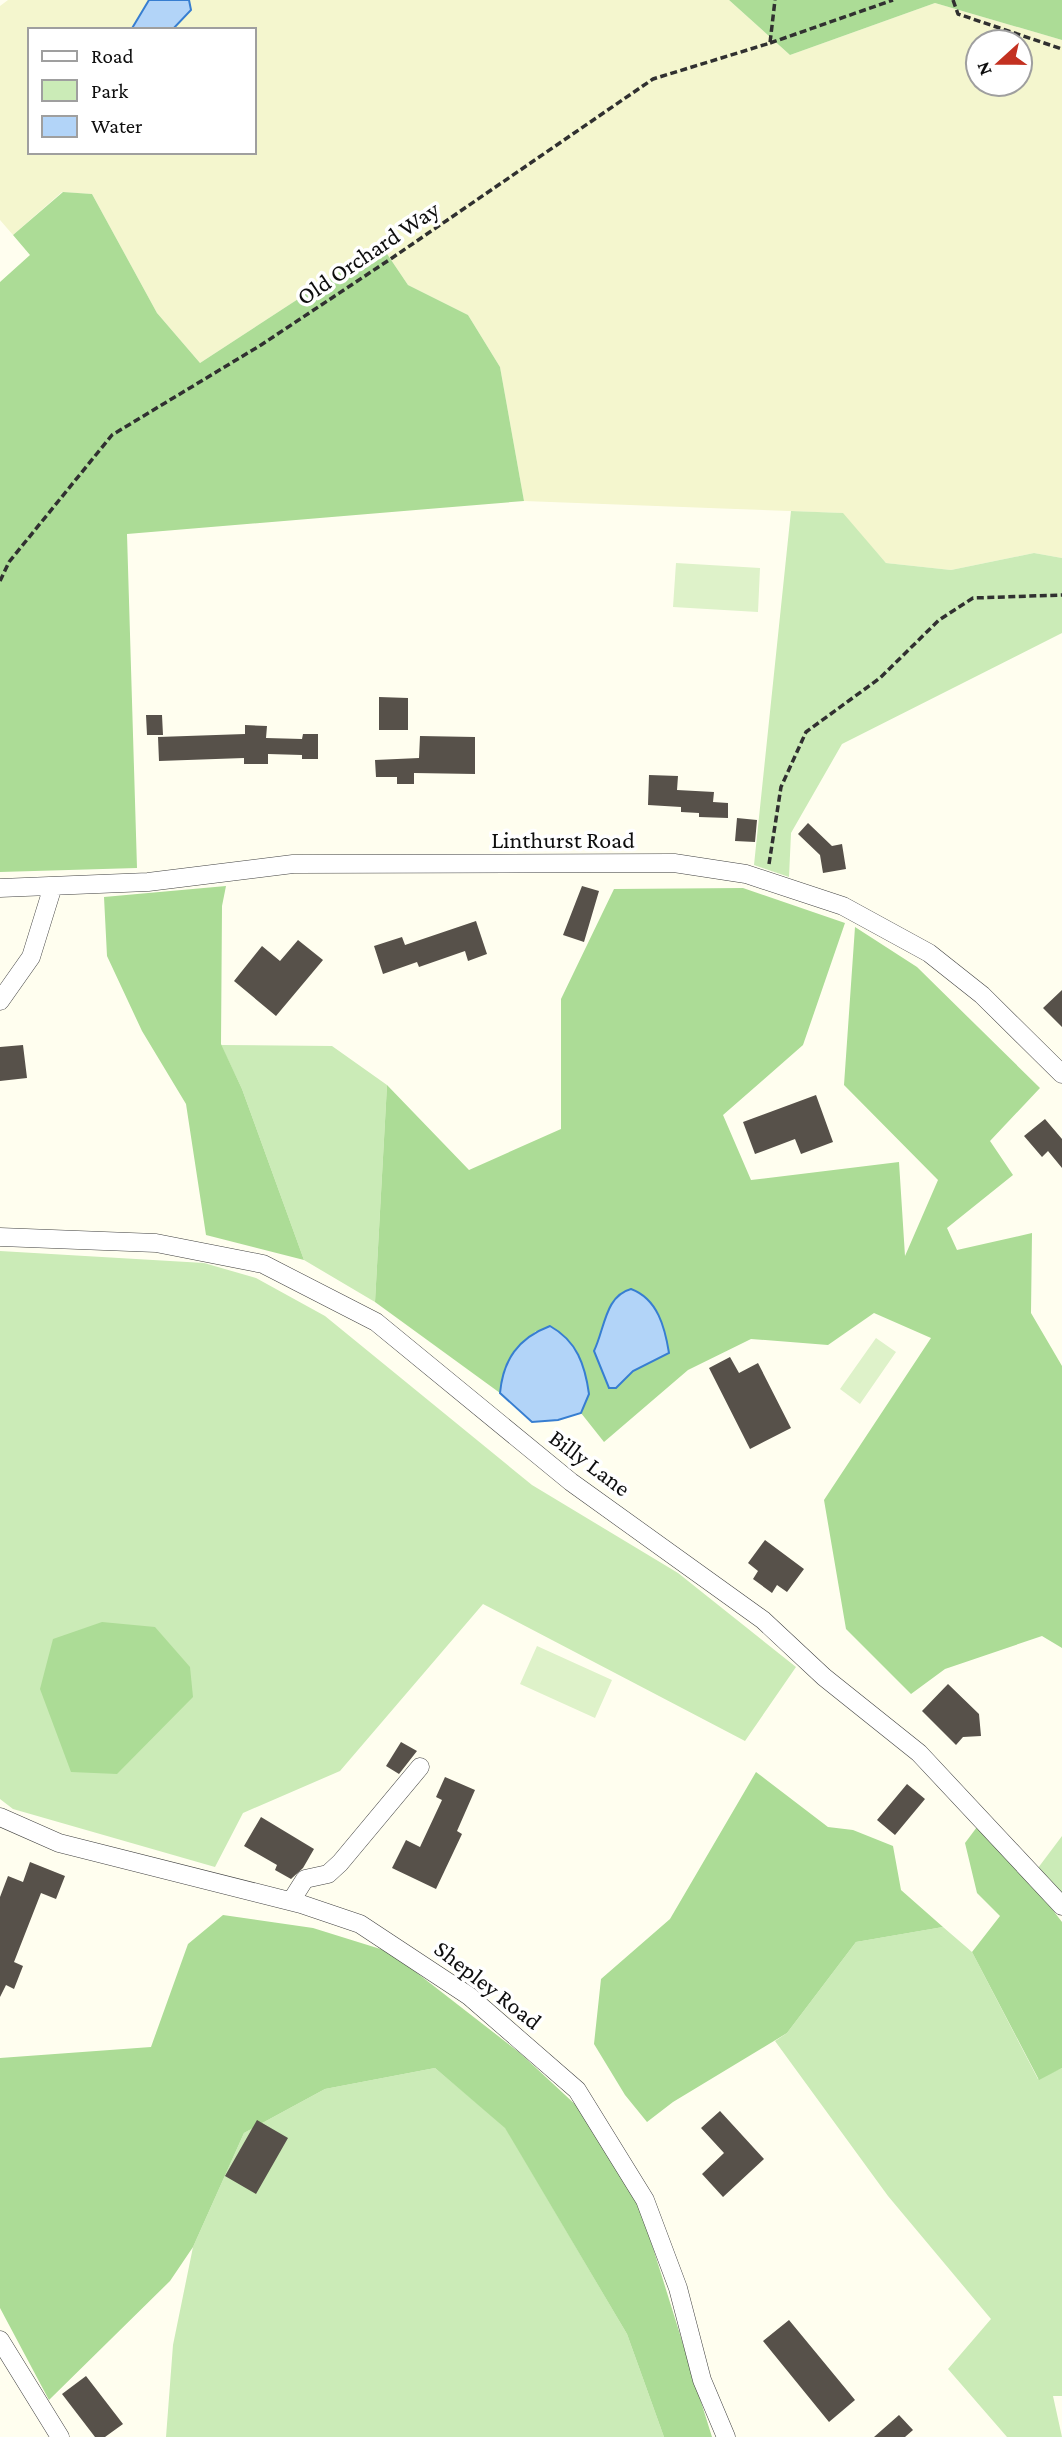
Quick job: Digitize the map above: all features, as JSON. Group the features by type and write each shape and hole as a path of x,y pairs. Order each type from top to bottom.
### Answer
{"street":[{"name":"Linthurst Road","path":"0,888 148,882 293,864 674,863 766,880 843,906 929,953 982,995 1062,1074"},
{"path":"0,1001 31,957 53,886"},
{"name":"Billy Lane","path":"0,1237 156,1243 263,1264 376,1322 570,1482 763,1620 824,1677 919,1753 1062,1906"},
{"path":"291,1901 305,1878 328,1874 340,1863 420,1767"},
{"name":"Shepley Road","path":"0,1816 60,1843 291,1901 360,1924 390,1941 468,1996 577,2090 645,2200 678,2288 702,2380 726,2437"},
{"path":"0,2340 60,2437"}],"path":[{"path":"769,43 775,0"},
{"name":"Old Orchard Way","path":"0,581 9,562 112,435 261,345 653,79 893,0"},
{"path":"953,0 958,14 1062,49"},
{"path":"766,880 782,787 806,732 880,678 939,620 974,598 1062,596"}],"green space":[{"path":"8,0 729,0 790,55 935,3 1021,28 964,28 964,98 1034,98 1034,32 1062,40 1062,558 1034,553 951,570 886,563 842,513 524,501 500,367 468,315 408,285 381,245 200,363 157,313 92,194 62,192 13,235 0,220 0,6"},
{"path":"729,0 1062,0 1062,40 1034,32 1034,28 1021,28 935,3 790,55"},
{"path":"63,192 92,194 157,313 200,363 381,245 408,285 468,315 500,367 524,501 127,534 137,868 0,872 0,282 30,255 13,235"},
{"path":"791,511 843,513 886,563 951,570 1034,553 1062,558 1062,633 842,744 791,833 789,877 754,865"},
{"path":"676,563 760,568 758,612 673,607"},
{"path":"226,886 222,906 221,1044 242,1089 304,1260 206,1235 186,1104 142,1031 107,956 104,897"},
{"path":"743,888 845,923 803,1045 723,1115 751,1180 899,1162 905,1256 938,1180 844,1085 855,927 917,967 1040,1088 990,1141 1013,1175 947,1228 957,1250 1032,1233 1031,1313 1062,1366 1062,1648 1042,1636 945,1669 911,1694 846,1629 824,1500 931,1338 874,1313 828,1345 751,1339 688,1370 604,1442 581,1413 589,1394 536,1331 510,1358 500,1393 375,1302 387,1085 469,1170 561,1129 561,999 614,889"},
{"path":"221,1045 332,1046 387,1085 375,1302 304,1260 242,1089"},
{"path":"0,1251 204,1263 256,1278 325,1316 532,1485 678,1573 796,1667 745,1741 483,1604 340,1771 243,1813 215,1867 13,1809 0,1799"},
{"path":"876,1338 896,1352 860,1404 840,1389"},
{"path":"102,1622 155,1627 190,1667 193,1697 117,1774 71,1772 40,1689 53,1639"},
{"path":"537,1646 612,1680 595,1718 520,1684"},
{"path":"756,1772 828,1827 853,1830 893,1846 901,1890 943,1927 856,1942 787,2033 673,2102 647,2122 625,2095 594,2044 601,1979 670,1919"},
{"path":"977,1827 1029,1879 1062,1922 1062,2068 1039,2080 972,1952 1000,1916 977,1893 965,1843"},
{"path":"1062,1836 1062,1893 1038,1868"},
{"path":"223,1915 313,1928 390,1952 520,2053 579,2108 639,2203 712,2437 664,2437 627,2334 505,2128 435,2068 325,2089 244,2133 193,2247 170,2281 49,2400 0,2308 0,2058 151,2047 188,1944"},
{"path":"943,1927 972,1952 1038,2079 1062,2068 1062,2396 1053,2396 1062,2437 1007,2437 948,2369 991,2319 888,2196 775,2041 787,2033 856,1942"},
{"path":"435,2068 505,2127 627,2334 664,2437 166,2437 173,2345 193,2247 244,2133 325,2089"}],"water":[{"path":"149,0 189,0 191,10 174,28 132,28"},
{"path":"631,1289 648,1300 659,1315 669,1353 633,1371 616,1388 609,1388 594,1351 611,1306 616,1298"},
{"path":"550,1326 573,1346 585,1373 589,1394 581,1413 558,1420 532,1422 500,1393 502,1381 514,1352 529,1337"}],"building":[{"path":"379,697 408,698 408,730 379,730"},
{"path":"146,715 162,715 163,735 147,735"},
{"path":"245,725 267,726 266,738 302,739 303,734 318,734 318,759 302,759 302,755 268,754 268,764 244,764 244,758 159,761 158,737 245,734"},
{"path":"420,736 475,737 475,774 414,773 414,784 397,784 397,777 376,777 375,760 419,758"},
{"path":"649,775 678,776 677,790 714,792 713,802 728,803 728,818 699,817 699,813 681,812 681,807 648,805"},
{"path":"737,818 757,820 755,842 735,841"},
{"path":"808,823 832,846 842,844 846,869 823,873 820,855 798,834"},
{"path":"582,886 599,891 584,942 563,935"},
{"path":"476,921 487,954 468,961 465,951 419,967 417,962 383,974 374,946 402,937 405,945"},
{"path":"298,940 323,960 276,1016 234,981 262,946 280,961"},
{"path":"1062,990 1062,1027 1043,1008"},
{"path":"23,1045 27,1078 0,1081 0,1047"},
{"path":"816,1095 833,1142 801,1154 795,1139 755,1154 743,1122"},
{"path":"1045,1119 1062,1139 1062,1168 1048,1151 1042,1157 1024,1136"},
{"path":"730,1357 739,1373 758,1363 791,1428 750,1449 709,1368"},
{"path":"765,1540 804,1569 787,1592 777,1585 772,1593 753,1579 758,1571 748,1563"},
{"path":"948,1684 979,1714 981,1736 963,1737 956,1745 922,1711"},
{"path":"401,1742 417,1751 399,1774 386,1766"},
{"path":"445,1777 475,1790 457,1831 462,1834 436,1889 392,1868 406,1840 420,1847 442,1800 436,1797"},
{"path":"907,1784 925,1799 895,1835 877,1820"},
{"path":"261,1817 314,1849 303,1868 291,1879 275,1870 277,1865 244,1846"},
{"path":"30,1862 65,1876 56,1899 41,1893 14,1962 23,1966 14,1989 6,1985 0,1997 0,1897 8,1876 23,1882"},
{"path":"720,2111 764,2159 723,2197 702,2174 724,2153 701,2128"},
{"path":"257,2120 288,2138 256,2194 225,2176"},
{"path":"789,2320 855,2400 829,2422 763,2341"},
{"path":"86,2376 123,2424 105,2437 95,2437 62,2394"},
{"path":"899,2415 913,2430 905,2437 874,2437"}]}
